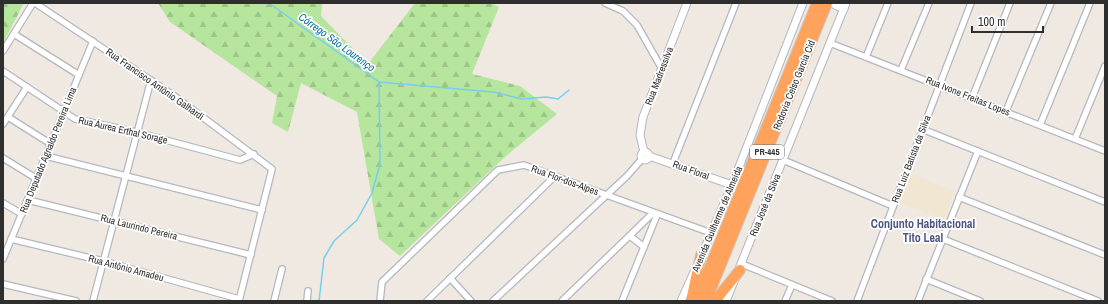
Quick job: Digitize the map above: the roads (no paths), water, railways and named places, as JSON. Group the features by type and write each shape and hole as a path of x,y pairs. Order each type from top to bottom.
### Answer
{"highway":[{"name":"Rodovia Celso Garcia Cid","path":"696,301 817,3"},
{"name":"Rodovia Celso Garcia Cid","path":"706,301 832,4"},
{"path":"690,301 701,256"},
{"path":"715,301 741,267"}],"street":[{"name":"Rua Francisco Antônio Galhardi","path":"3,52 34,3 150,80 254,154 272,169 262,210"},
{"path":"605,3 623,11 637,25 662,68"},
{"path":"673,163 736,3"},
{"name":"Avenida Guilherme de Almeida","path":"681,301 732,185 803,3"},
{"path":"866,57 888,3"},
{"path":"901,70 929,3"},
{"name":"Rua Luiz Batista da Silva","path":"857,301 971,3"},
{"path":"972,98 1010,3"},
{"path":"1006,111 1051,3"},
{"path":"1040,125 1090,3"},
{"path":"832,4 845,6"},
{"name":"Rua Madressilva","path":"645,156 640,135 643,117 684,5"},
{"name":"Rua José da Silva","path":"726,301 845,6"},
{"path":"14,34 79,75"},
{"name":"Rua Deputado Agnaldo Pereira Lima","path":"3,259 5,248 11,239 52,144 63,112 93,41"},
{"name":"Rua Ivone Freitas Lopes","path":"830,43 1105,151"},
{"path":"1075,139 1105,66"},
{"name":"Rua Áurea Erthal Sorage","path":"3,72 75,119 136,132 240,160 254,154"},
{"path":"93,301 150,80"},
{"path":"3,124 27,87"},
{"path":"8,117 52,144"},
{"path":"922,129 1105,202"},
{"path":"918,301 978,151"},
{"path":"46,156 262,210 239,300"},
{"path":"493,301 605,194 627,176 645,156"},
{"name":"Rua Floral","path":"645,156 673,163 732,185"},
{"path":"3,158 37,179"},
{"path":"783,160 893,206"},
{"name":"Rua Flor-dos-Alpes","path":"380,301 382,282 498,170 524,165 605,194 655,214 711,233"},
{"path":"427,301 555,176"},
{"path":"960,197 1105,255"},
{"name":"Rua Laurindo Pereira","path":"28,200 251,254"},
{"path":"3,203 22,214"},
{"path":"562,301 655,214"},
{"path":"622,301 644,247 655,214"},
{"path":"630,236 644,247"},
{"name":"Rua Antônio Amadeu","path":"11,239 103,261 239,300"},
{"path":"943,239 1098,301"},
{"path":"741,267 832,301"},
{"path":"274,301 282,269"},
{"path":"450,278 472,301"},
{"path":"926,279 966,299 980,301"},
{"path":"3,284 76,301"},
{"path":"785,301 792,285"},
{"path":"307,301 308,291"}],"waterway":[{"name":"Córrego São Lourenço","path":"269,3 379,82 380,164 372,193 357,220 334,241 324,258 319,301"},
{"path":"379,82 493,92 522,99 546,97 558,99 569,90"}],"district":[{"name":"Conjunto Habitacional Tito Leal","path":"923,231"}]}
